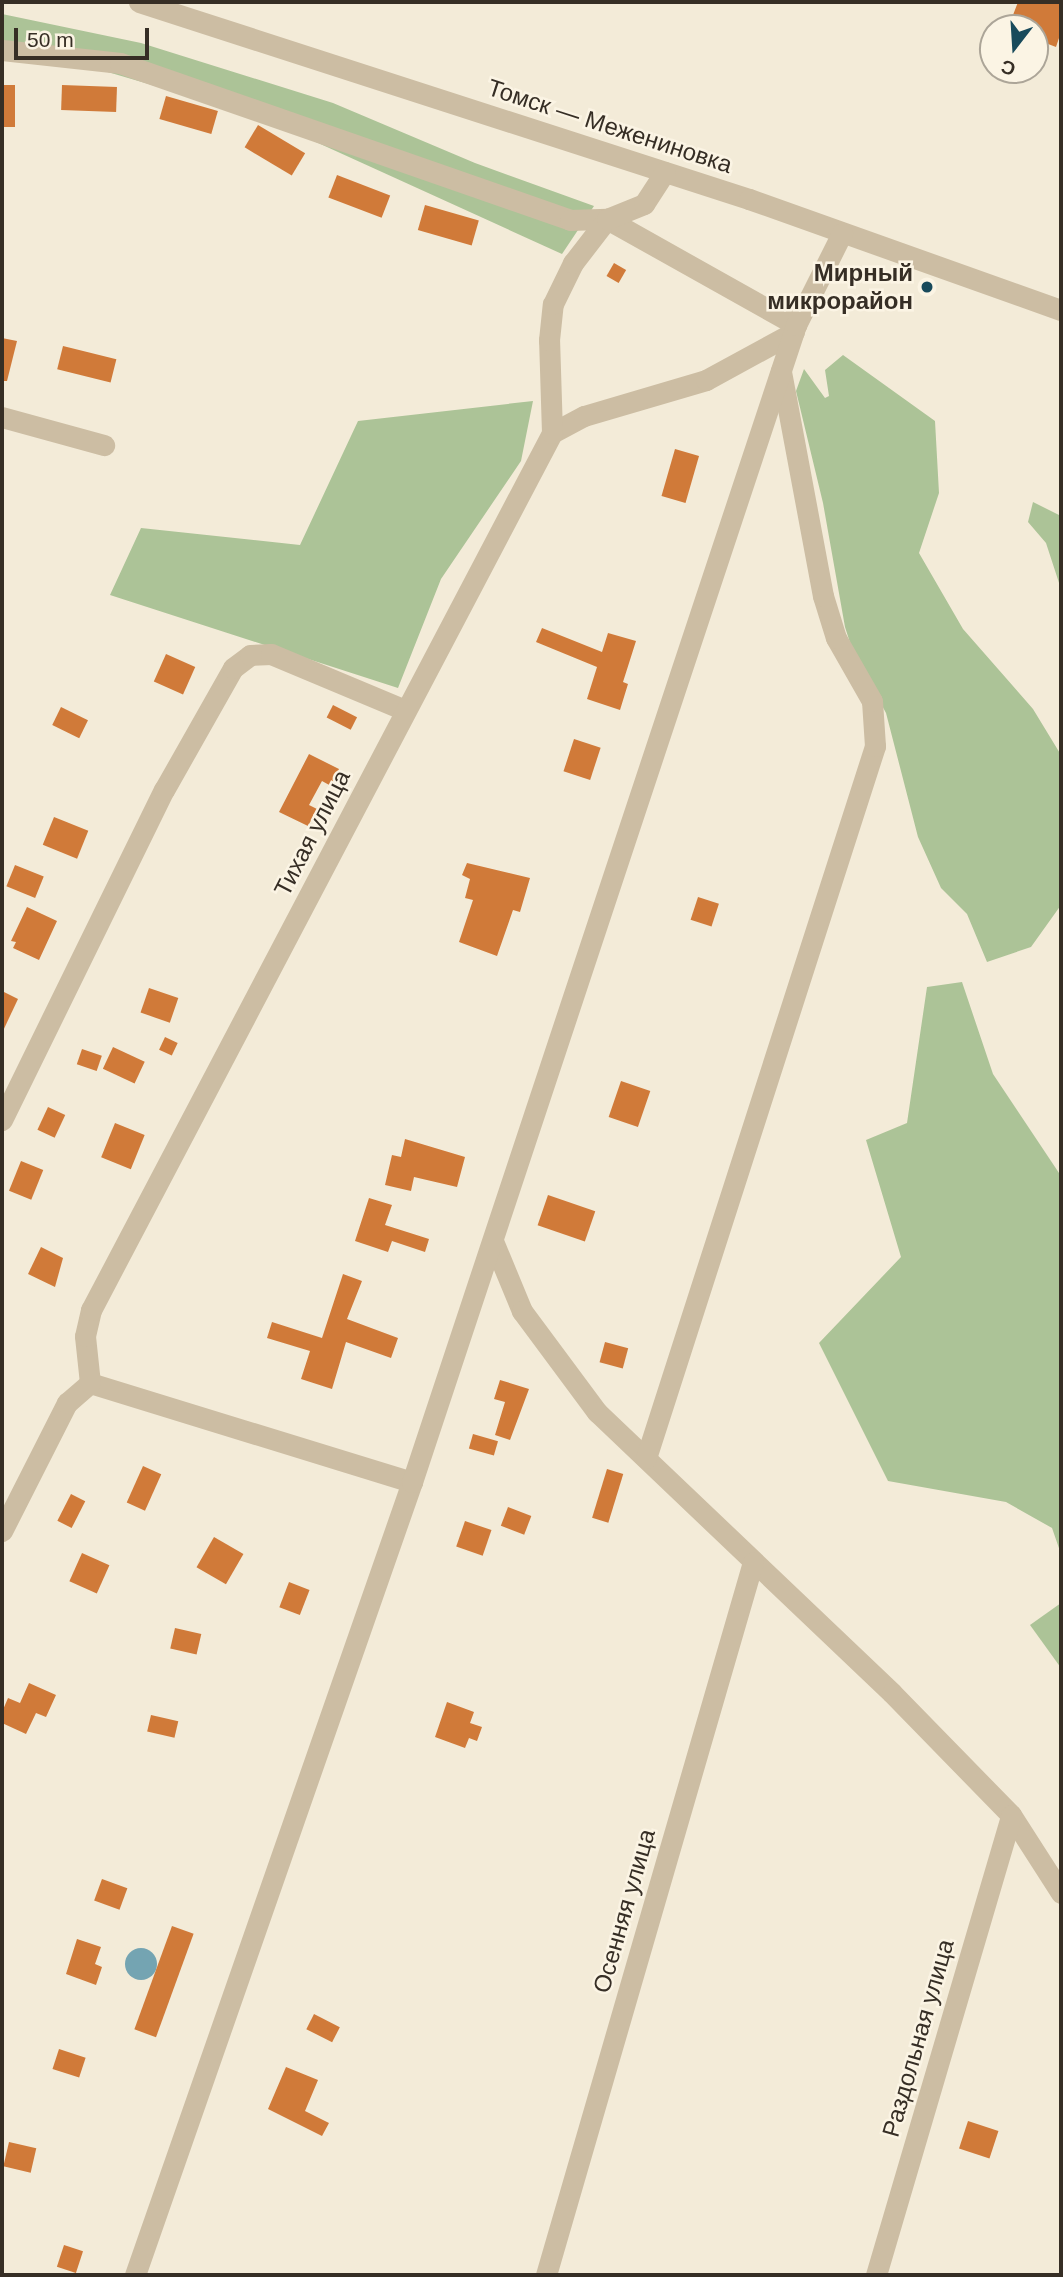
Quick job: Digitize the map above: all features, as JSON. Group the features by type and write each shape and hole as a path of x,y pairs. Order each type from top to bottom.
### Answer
{"street":[{"name":"Томск — Межениновка","path":"139,2 665,172 1061,310"},
{"path":"2,50 120,63 570,220 607,219 644,204 665,172"},
{"path":"607,219 795,329"},
{"name":"Тихая улица","path":"90,1383 85,1336 91,1310 201,1108 405,710 552,433 549,340 553,304 573,263 607,219"},
{"path":"135,2275 412,1482 781,369 795,329 842,233"},
{"path":"552,433 575,419 706,380 795,329"},
{"path":"646,1458 875,746 872,701 836,638 823,596 781,369"},
{"path":"2,417 104,445"},
{"path":"2,1120 164,790 233,668 250,655 271,654 405,710"},
{"path":"493,1241 522,1311 548,1351 597,1412 1011,1815 1061,1893"},
{"path":"2,1531 67,1403 90,1383 412,1482"},
{"name":"Осенняя улица","path":"546,2275 752,1562"},
{"name":"Раздольная улица","path":"876,2275 1011,1815"}],"green space":[{"path":"2,14 141,43 333,103 475,163 594,206 562,254 261,117 2,41"},
{"path":"843,355 935,421 939,493 919,553 963,629 1033,709 1061,755 1061,905 1031,947 987,962 967,914 941,888 918,837 886,713 853,652 845,627 823,503 796,391 804,369 825,398 829,396 825,370"},
{"path":"533,401 521,461 441,579 398,688 110,595 141,528 300,545 358,421"},
{"path":"1033,502 1061,516 1061,589 1046,543 1028,522"},
{"path":"962,982 993,1074 1061,1176 1061,1554 1052,1528 1006,1502 888,1481 819,1343 901,1257 866,1140 907,1123 927,987"},
{"path":"1061,1603 1061,1668 1030,1625"}],"water":[{"path":"141,1948 152,1953 157,1964 152,1975 141,1980 130,1975 125,1964 130,1953"}],"building":[{"path":"1018,2 1061,2 1061,32 1056,47 1049,44 1049,14 1013,14"},
{"path":"2,85 15,85 15,127 2,127"},
{"path":"62,85 117,87 116,112 61,110"},
{"path":"166,96 218,111 211,134 159,119"},
{"path":"258,125 305,153 292,176 245,147"},
{"path":"337,175 390,195 382,218 328,197"},
{"path":"425,205 479,220 472,245 418,230"},
{"path":"614,263 626,270 619,283 606,276"},
{"path":"2,338 17,341 7,381 2,381"},
{"path":"63,346 116,359 111,383 57,369"},
{"path":"675,449 699,456 686,503 661,496"},
{"path":"542,628 602,652 608,633 636,641 623,682 628,684 620,710 587,699 597,667 536,642"},
{"path":"166,654 195,667 183,694 154,681"},
{"path":"333,705 357,717 351,730 327,717"},
{"path":"61,707 88,720 79,738 52,725"},
{"path":"574,739 601,748 590,780 563,771"},
{"path":"309,754 339,769 331,786 322,781 309,805 317,809 308,826 279,812"},
{"path":"54,817 88,831 77,859 43,845"},
{"path":"467,863 530,878 520,912 513,910 497,956 459,942 473,900 465,898 470,879 462,875"},
{"path":"15,865 44,877 35,898 6,886"},
{"path":"698,897 719,904 712,927 691,920"},
{"path":"27,907 57,921 39,960 13,948 16,942 11,941"},
{"path":"149,988 178,998 170,1023 141,1013"},
{"path":"2,991 18,999 2,1033"},
{"path":"165,1037 178,1043 172,1056 159,1050"},
{"path":"113,1047 145,1062 135,1084 103,1069"},
{"path":"82,1049 102,1056 97,1071 77,1064"},
{"path":"621,1081 650,1091 638,1127 609,1117"},
{"path":"48,1107 65,1115 55,1138 37,1130"},
{"path":"115,1123 145,1135 131,1169 101,1157"},
{"path":"405,1139 465,1157 457,1187 414,1177 411,1191 385,1185 392,1155 401,1157"},
{"path":"21,1161 43,1170 31,1200 9,1191"},
{"path":"548,1195 595,1211 585,1242 538,1225"},
{"path":"369,1198 392,1205 385,1225 429,1239 425,1252 392,1241 388,1252 355,1241"},
{"path":"41,1247 63,1258 55,1287 28,1274"},
{"path":"343,1274 362,1281 347,1319 398,1338 391,1358 346,1342 332,1389 301,1379 310,1351 267,1338 272,1322 322,1338"},
{"path":"605,1342 628,1348 623,1368 600,1362"},
{"path":"500,1380 529,1389 510,1440 495,1435 505,1402 494,1399"},
{"path":"473,1434 498,1441 494,1456 469,1448"},
{"path":"143,1466 161,1474 145,1511 127,1503"},
{"path":"607,1469 623,1474 608,1523 592,1518"},
{"path":"71,1494 85,1501 72,1528 57,1521"},
{"path":"508,1507 531,1516 524,1535 501,1526"},
{"path":"465,1521 491,1530 483,1556 456,1547"},
{"path":"214,1537 243,1554 226,1584 196,1567"},
{"path":"82,1553 109,1565 97,1594 69,1581"},
{"path":"289,1582 310,1590 300,1615 279,1607"},
{"path":"175,1628 201,1634 197,1655 170,1648"},
{"path":"29,1683 56,1695 46,1717 36,1713 26,1734 2,1723 2,1712 8,1698 20,1703"},
{"path":"447,1702 474,1712 470,1723 482,1727 477,1741 469,1738 465,1748 435,1737"},
{"path":"151,1715 178,1721 174,1738 147,1732"},
{"path":"102,1879 127,1888 120,1910 94,1901"},
{"path":"172,1926 194,1934 156,2037 134,2029"},
{"path":"77,1939 101,1947 95,1964 102,1967 96,1985 66,1974"},
{"path":"314,2014 340,2027 332,2042 306,2029"},
{"path":"59,2049 86,2058 79,2078 53,2069"},
{"path":"286,2067 318,2080 305,2111 329,2123 322,2136 268,2109"},
{"path":"968,2121 998,2131 989,2158 959,2149"},
{"path":"9,2142 36,2148 31,2173 3,2166"},
{"path":"64,2245 83,2251 76,2273 57,2267"}],"place":[{"name":"Мирный микрорайон","path":"927,287"}]}
